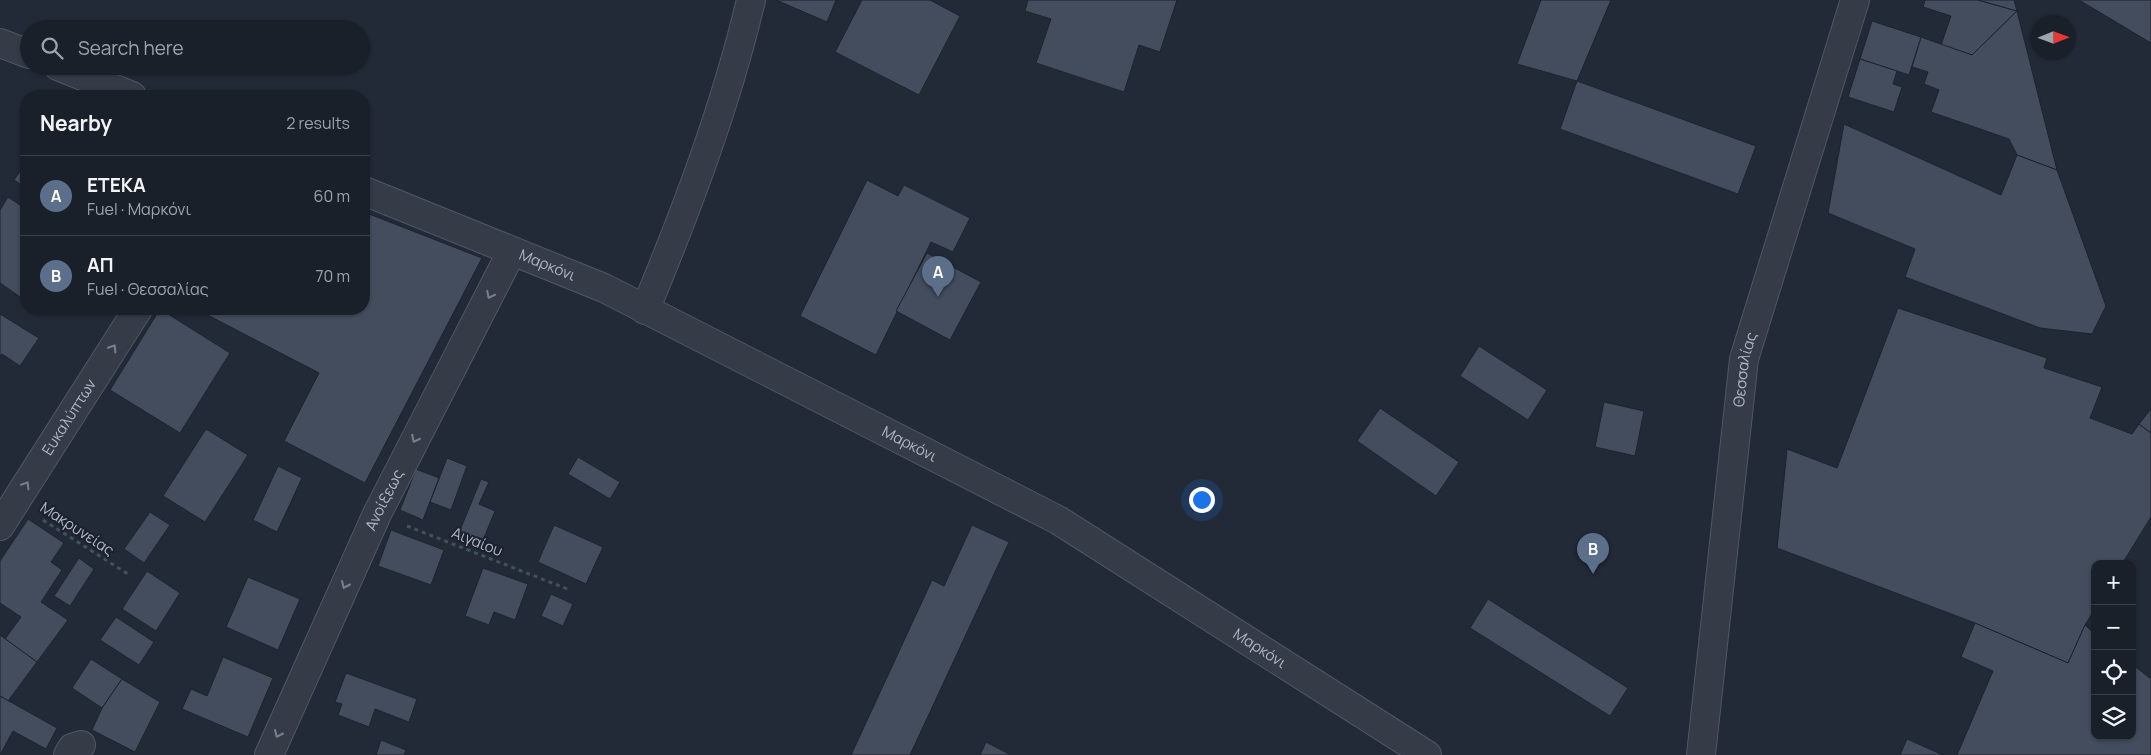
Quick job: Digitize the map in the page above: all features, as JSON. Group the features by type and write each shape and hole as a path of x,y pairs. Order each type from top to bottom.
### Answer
{"street":[{"path":"645,310 679,228 718,116 750,0"},
{"name":"Θεσσαλίας","path":"1701,755 1744,360 1855,0"},
{"path":"0,42 20,50"},
{"path":"80,75 117,90"},
{"name":"Μαρκόνι","path":"370,193 604,288 1058,520 1427,755"},
{"name":"Ανοίξεως","path":"269,755 377,514 512,252"},
{"name":"Ευκαλύπτων","path":"0,526 134,315"}],"path":[{"name":"Μακρυνείας","path":"15,502 128,574"},
{"name":"Αιγαίου","path":"377,514 570,590"}],"building":[{"path":"776,0 836,0 827,22"},
{"path":"862,0 930,0 960,16 919,95 835,52"},
{"path":"1028,0 1177,0 1160,52 1139,45 1124,92 1036,63 1051,19 1025,11"},
{"path":"1541,0 1611,0 1577,81 1517,64"},
{"path":"1925,0 1978,0 2017,11 1972,55 1941,45 1951,16 1923,7"},
{"path":"1978,0 2014,0 2017,11"},
{"path":"2079,0 2151,0 2151,43"},
{"path":"2017,11 2057,170 2017,155 2009,139 1931,112 1939,90 1924,84 1928,72 1912,67 1921,37 1972,55"},
{"path":"1872,21 1921,37 1909,75 1860,59"},
{"path":"1860,59 1897,71 1893,84 1902,87 1894,112 1848,97"},
{"path":"1577,81 1756,146 1738,194 1560,129"},
{"path":"1844,124 2001,195 2017,155 2057,170 2106,306 2092,334 2040,328 1905,277 1915,249 1828,213"},
{"path":"20,171 20,184 14,180"},
{"path":"867,180 898,196 904,185 970,218 953,252 931,242 876,355 800,316"},
{"path":"8,197 20,205 20,297 0,283 0,210"},
{"path":"370,214 482,258 365,483 284,441 319,373 208,315 370,315"},
{"path":"927,253 981,282 950,340 896,311"},
{"path":"1898,308 2047,358 2044,368 2102,387 2090,418 2132,434 2139,424 2151,433 2151,517 2124,560 2091,560 2091,615 2068,663 1975,623 1777,548 1787,449 1837,468"},
{"path":"0,314 39,338 20,366 2,354 0,356"},
{"path":"156,315 170,315 230,353 180,433 110,390"},
{"path":"1479,346 1547,390 1528,420 1460,376"},
{"path":"1604,402 1644,411 1635,456 1595,447"},
{"path":"1380,408 1459,462 1436,496 1357,441"},
{"path":"2151,409 2151,433 2139,424"},
{"path":"206,429 248,455 205,522 163,496"},
{"path":"578,457 620,482 610,499 568,474"},
{"path":"447,458 467,466 451,510 430,502"},
{"path":"278,466 302,478 277,532 253,520"},
{"path":"416,469 439,478 423,520 400,510"},
{"path":"481,479 489,482 479,504 495,511 481,545 458,535"},
{"path":"150,512 170,525 144,563 124,549"},
{"path":"28,519 64,543 51,562 62,570 41,602 68,620 37,662 5,639 21,617 0,603 0,561"},
{"path":"554,525 603,547 586,584 538,562"},
{"path":"972,525 1009,542 910,755 851,755 932,580 944,586"},
{"path":"391,530 444,550 431,585 378,566"},
{"path":"79,558 94,569 70,606 54,596"},
{"path":"483,568 528,584 515,620 494,612 489,625 465,616"},
{"path":"147,571 180,593 156,631 122,609"},
{"path":"248,577 300,599 278,650 226,627"},
{"path":"551,594 573,604 563,626 541,616"},
{"path":"1488,599 1628,688 1610,716 1470,628"},
{"path":"116,617 154,642 139,665 100,640"},
{"path":"1975,623 2068,663 2085,625 2091,630 2091,740 2136,740 2136,667 2151,679 2151,755 1957,755 1993,671 1961,657"},
{"path":"0,635 37,662 8,701 0,696"},
{"path":"223,657 273,678 248,737 182,709 191,689 207,696"},
{"path":"91,659 122,679 102,708 72,688"},
{"path":"346,673 417,699 409,722 375,709 369,727 338,715 342,704 335,702"},
{"path":"122,679 160,702 135,752 92,730 102,708"},
{"path":"0,696 57,728 46,749 13,731 0,755"},
{"path":"1907,739 1943,755 1900,755"},
{"path":"381,740 406,750 404,755 376,755"},
{"path":"986,742 1011,755 980,755"}],"place":[{"name":"ΕΤΕΚΑ","path":"938,297"},
{"name":"ΑΠ","path":"1593,574"}]}
